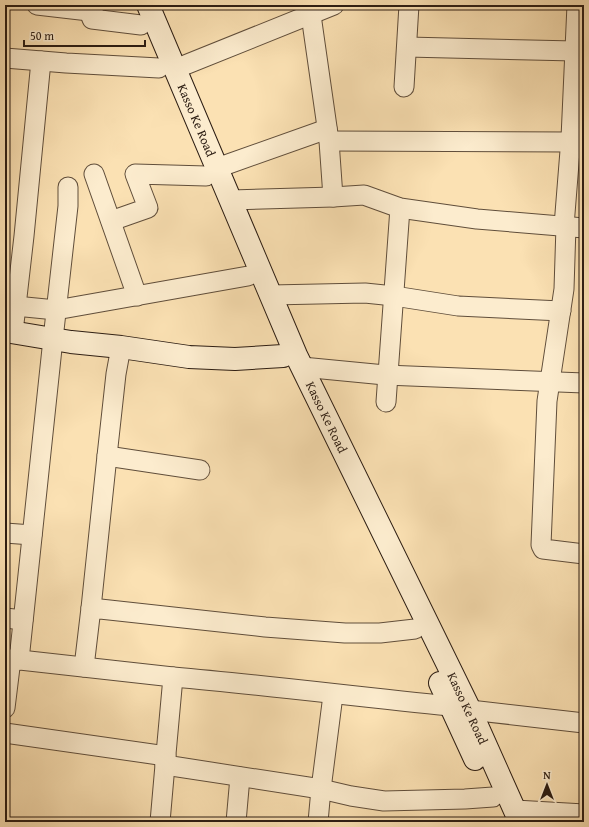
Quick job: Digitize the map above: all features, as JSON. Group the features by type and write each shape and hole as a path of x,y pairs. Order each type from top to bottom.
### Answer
{"main road":[{"name":"Kasso Ke Road","path":"132,5 140,25 167,68"},
{"name":"Kasso Ke Road","path":"148,5 167,68 211,172 248,276 283,356 415,629 460,708 492,797 513,818"},
{"name":"Kasso Ke Road","path":"211,172 231,200 302,367 460,708 513,818"},
{"path":"9,332 189,357 235,360 283,356"}],"street":[{"path":"37,5 92,8 92,19 140,25"},
{"path":"5,58 167,68 310,10 334,5"},
{"path":"404,87 409,5"},
{"path":"577,5 578,58 570,142 571,227 561,311 547,401 541,545 543,549 584,554"},
{"path":"310,10 328,135 333,197"},
{"path":"407,47 578,58"},
{"path":"9,332 10,306 24,236 41,61"},
{"path":"111,221 148,208 135,174 211,172 328,135 570,142"},
{"path":"94,174 137,296"},
{"path":"19,660 14,619 32,535 52,339 68,206 68,187"},
{"path":"231,200 333,197 364,194 400,208 477,219 571,227"},
{"path":"386,402 400,208"},
{"path":"10,306 56,310 248,276"},
{"path":"271,295 365,293 458,306 561,311"},
{"path":"84,667 116,374 121,347"},
{"path":"302,367 389,375 584,383"},
{"path":"107,456 200,470"},
{"path":"5,533 32,535"},
{"path":"91,608 265,627 345,633 380,633 415,629"},
{"path":"6,699 11,659 278,687 333,695 584,723"},
{"path":"160,822 173,677"},
{"path":"318,822 333,695"},
{"path":"5,733 165,760 240,777 321,789 351,796 384,801 492,797"},
{"path":"236,822 240,777"},
{"path":"513,818 584,814"}]}
